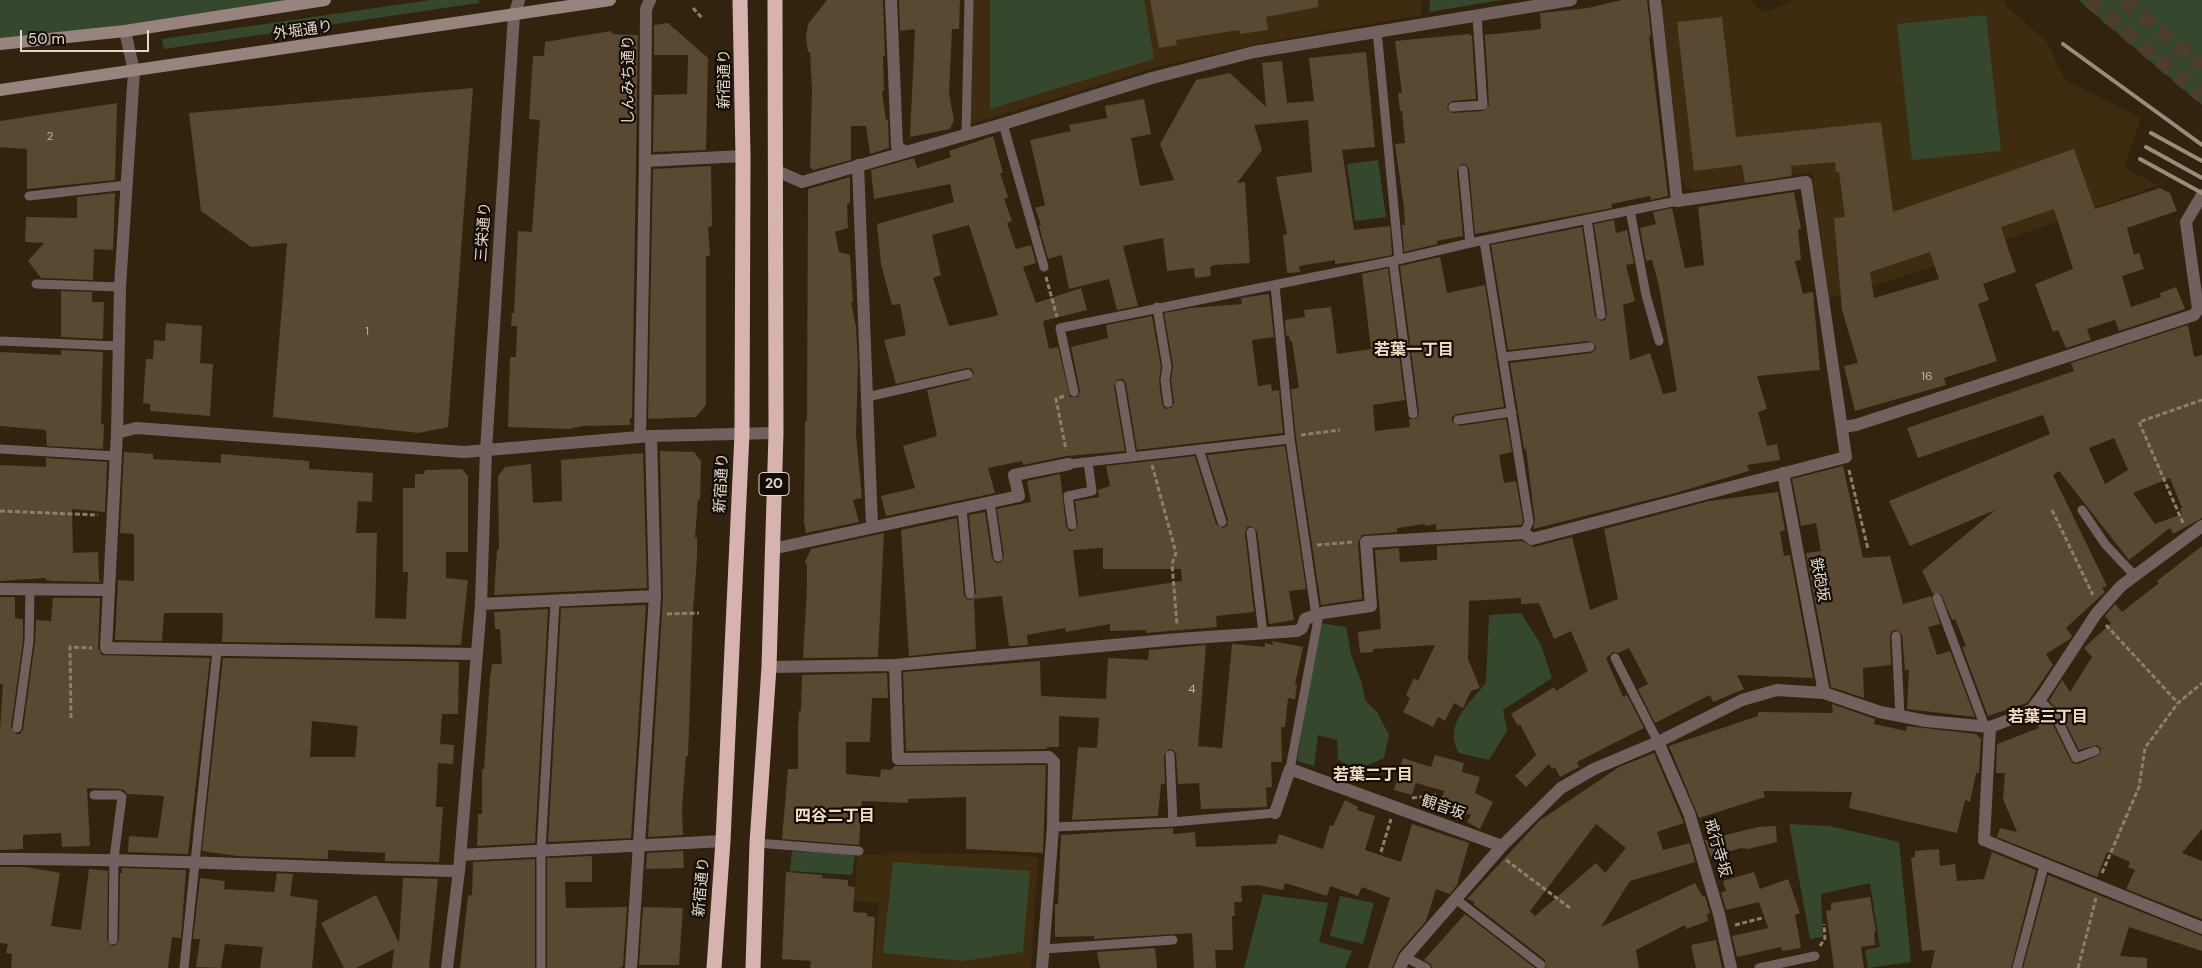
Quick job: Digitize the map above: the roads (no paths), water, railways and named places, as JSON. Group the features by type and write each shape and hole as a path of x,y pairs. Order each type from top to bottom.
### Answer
{"highway":[{"name":"新宿通り","path":"714,968 723,841 742,434 743,156 740,0"},
{"name":"20","path":"753,968 757,843 769,667 776,433 777,170 775,0"}],"main road":[{"name":"外堀通り","path":"0,44 125,31 325,0"},
{"name":"外堀通り","path":"0,90 514,16 610,0"}],"street":[{"name":"三栄通り","path":"447,968 459,870 481,604 486,450 514,16 519,0"},
{"name":"しんみち通り","path":"631,968 655,596 645,436 646,9 650,0"},
{"path":"891,0 897,146 905,152"},
{"path":"777,170 802,182 966,135 1152,78 1244,54 1571,0"},
{"path":"769,667 895,665 1178,639 1297,631 1302,628 1306,619 1318,615 1371,606 1366,542 1524,533 1532,540 1846,457 1806,182 1677,201 1655,0"},
{"path":"125,31 134,71 120,288 116,434 106,648 476,654"},
{"path":"645,161 743,156"},
{"path":"858,165 872,526"},
{"path":"1843,427 1865,422 2194,315 2198,309 2186,222 2202,195"},
{"path":"116,434 136,428 464,452 645,436 776,433"},
{"path":"772,549 1018,496 1014,475 1069,464"},
{"name":"鉄砲坂","path":"1783,473 1824,693"},
{"path":"1403,962 1500,850 1561,788 1594,769 1658,742 1742,700 1777,690 1824,693 1926,722 1988,727 2022,715 2039,700 2098,612 2121,586 2202,526"},
{"path":"0,589 108,590"},
{"path":"481,604 655,596"},
{"path":"895,665 898,759 1049,758 1054,762 1053,827 1042,968"},
{"path":"1988,727 1984,840 2044,866 2202,928"},
{"name":"戒行寺坂","path":"1658,742 1689,813 1722,929 1731,968"},
{"path":"1275,813 1290,769"},
{"name":"観音坂","path":"1290,769 1500,850"},
{"path":"460,855 639,847 723,841"},
{"path":"0,859 114,858 194,863 459,870"}],"lane":[{"path":"966,135 969,0"},
{"path":"1453,107 1483,105 1477,16"},
{"path":"1377,31 1396,261 1414,414"},
{"path":"1003,124 1044,267"},
{"path":"1463,170 1470,243"},
{"path":"29,196 127,185"},
{"path":"1074,392 1060,328 1157,307 1275,286 1396,261 1470,243 1677,201"},
{"path":"1630,210 1646,295 1660,341"},
{"path":"1588,219 1601,315"},
{"path":"1484,241 1529,522 1524,533"},
{"path":"36,284 120,288"},
{"path":"1275,286 1290,437 1305,546 1318,615 1290,769"},
{"path":"1157,307 1167,367 1165,380 1168,403"},
{"path":"0,342 118,346"},
{"path":"1503,357 1590,346"},
{"path":"867,397 968,374"},
{"path":"1120,384 1132,457"},
{"path":"1458,420 1512,412"},
{"path":"1069,464 1290,437"},
{"path":"0,449 115,456"},
{"path":"1199,449 1222,522"},
{"path":"1072,525 1068,496 1092,491 1088,462"},
{"path":"990,502 998,557"},
{"path":"962,508 970,594"},
{"path":"2082,510 2105,544 2135,576"},
{"path":"1251,532 1263,633"},
{"path":"17,728 29,641 30,588"},
{"path":"1937,598 1988,727"},
{"path":"541,968 541,851 555,602"},
{"path":"1896,636 1900,716"},
{"path":"184,968 217,651"},
{"path":"1615,658 1658,742"},
{"path":"2039,700 2055,715 2076,758 2095,751"},
{"path":"1170,754 1173,822"},
{"path":"94,795 119,795 122,797 114,858 114,940"},
{"path":"1053,827 1173,822 1275,813"},
{"path":"757,843 859,851"},
{"path":"2017,968 2044,866"},
{"path":"1457,900 1541,965"},
{"path":"1044,949 1173,940"},
{"path":"1759,968 1815,956"},
{"path":"1403,962 1426,968"}],"tunnel":[{"path":"2089,0 2202,96"},
{"path":"2124,0 2202,67"}],"railway":[{"path":"2063,44 2202,145"},
{"path":"2151,133 2202,161"},
{"path":"2146,147 2202,178"},
{"path":"2140,159 2202,193"}],"district":[{"name":"若葉一丁目","path":"1414,351"},
{"name":"若葉三丁目","path":"2048,718"},
{"name":"若葉二丁目","path":"1373,776"},
{"name":"四谷二丁目","path":"835,817"}]}
